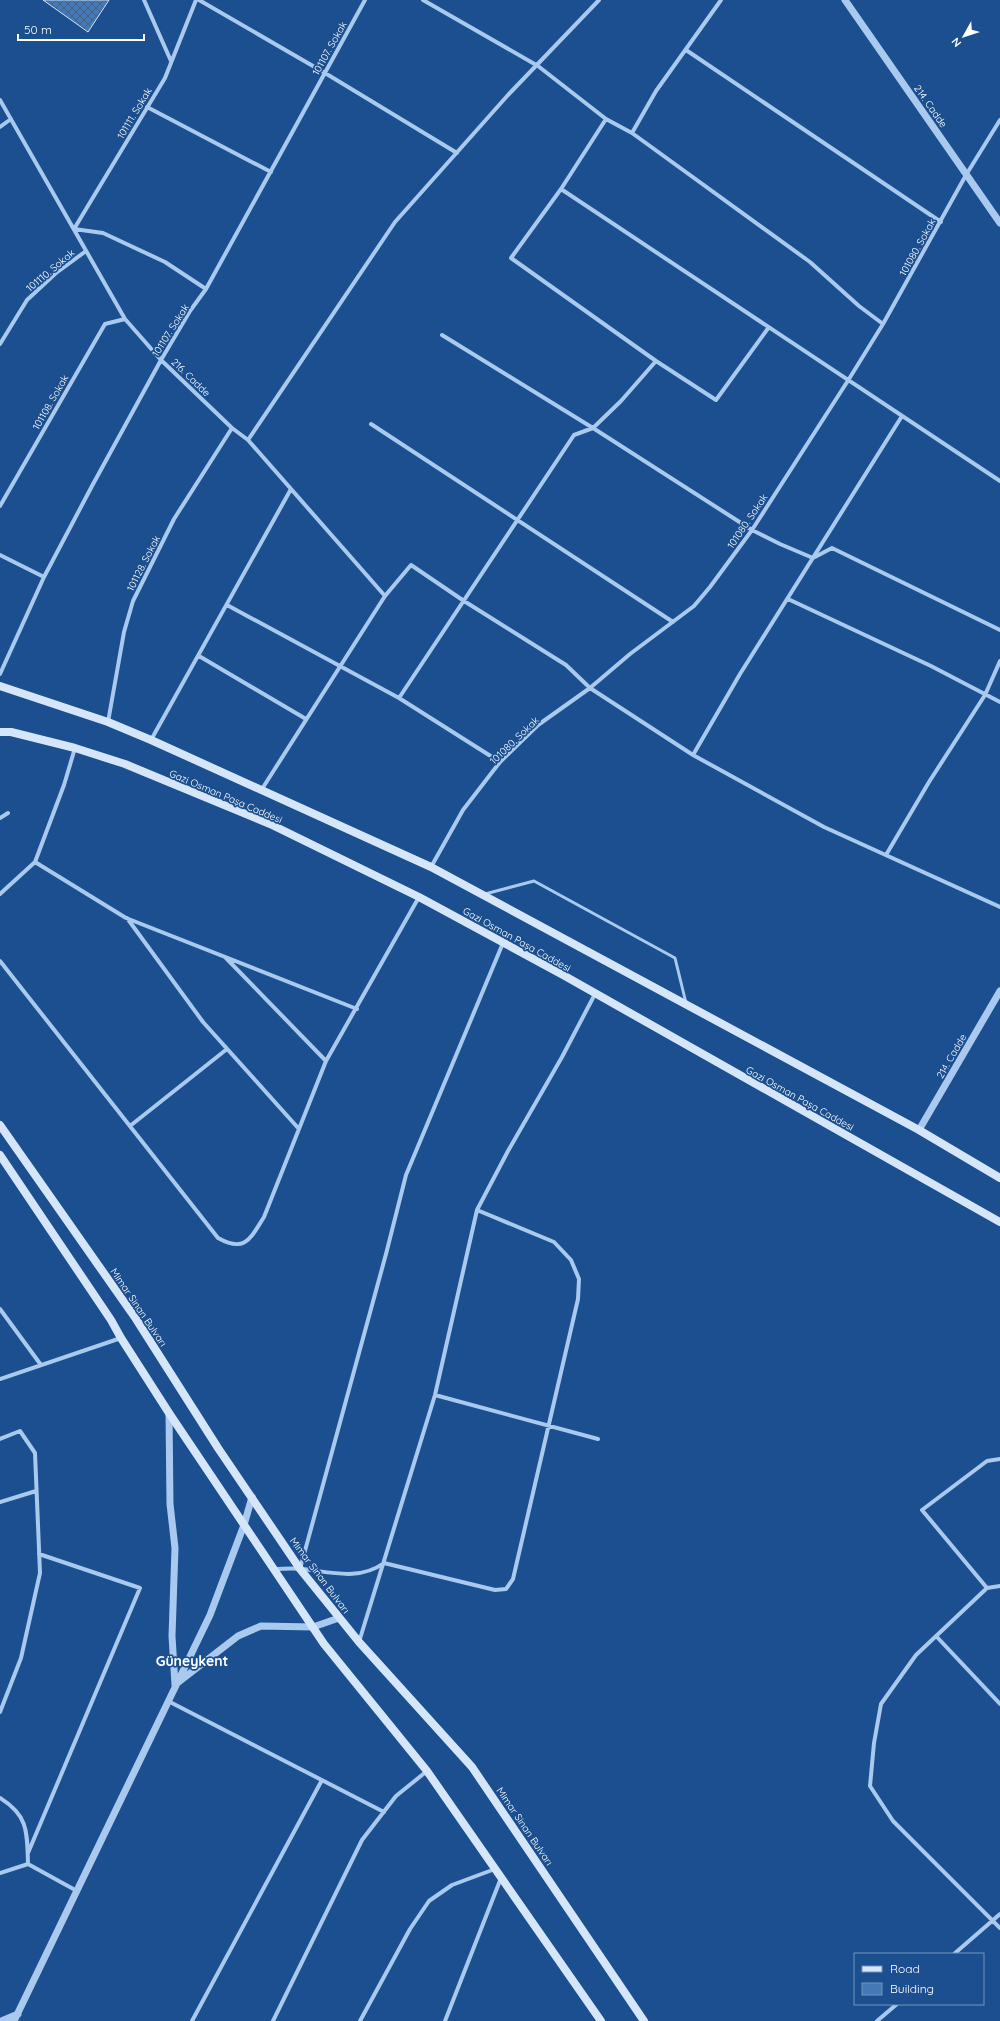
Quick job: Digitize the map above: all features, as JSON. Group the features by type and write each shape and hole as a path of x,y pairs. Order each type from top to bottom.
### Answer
{"main road":[{"name":"Gazi Osman Paşa Caddesi","path":"0,686 108,722 151,740 430,867 919,1130 1000,1178"},
{"name":"Gazi Osman Paşa Caddesi","path":"0,732 11,732 75,748 125,764 270,824 419,897 595,994 1000,1222"},
{"name":"Mimar Sinan Bulvarı","path":"0,1125 136,1319 218,1448 300,1569 359,1642 472,1767 644,2021"},
{"path":"0,1155 111,1320 168,1413 324,1644 427,1771 601,2021"}],"street":[{"path":"144,0 171,61"},
{"path":"198,0 325,73 457,153"},
{"name":"101111. Sokak","path":"74,229 165,78 198,0"},
{"name":"101107. Sokak","path":"0,674 44,577 161,360 190,311 206,289 365,0"},
{"path":"423,0 538,66 606,119 632,133 810,262 858,306 883,324"},
{"path":"248,440 396,222 508,95 538,66 599,0"},
{"path":"632,133 656,91 721,0"},
{"name":"214. Cadde","path":"845,0 1000,223"},
{"path":"686,50 940,222"},
{"name":"216. Cadde","path":"0,100 125,319 161,360 232,428 248,440 385,596"},
{"path":"147,107 271,172"},
{"path":"0,127 11,119"},
{"path":"606,119 561,189 511,258 656,361 716,400 769,327"},
{"name":"101080. Sokak","path":"430,867 463,810 500,762 538,725 590,688 630,654 694,606 752,530 883,324 966,175 1000,120"},
{"path":"561,189 849,379 1000,481"},
{"path":"74,229 103,233 165,262 206,289"},
{"name":"101110. Sokak","path":"0,344 27,300 56,273 86,251"},
{"name":"101108. Sokak","path":"0,506 105,324 125,319"},
{"path":"442,335 594,428 752,530 813,558"},
{"path":"399,698 574,434 594,428 621,401 656,361"},
{"path":"693,755 740,674 902,416"},
{"path":"371,424 674,622"},
{"name":"101128. Sokak","path":"108,722 124,632 133,601 174,519 232,428"},
{"path":"151,740 292,489"},
{"path":"813,558 832,548 1000,630"},
{"path":"0,555 44,577"},
{"path":"262,790 385,596 411,565 464,601 566,666 590,688 693,755 824,827 1000,907"},
{"path":"788,599 924,663 1000,702"},
{"path":"227,605 399,698 500,762"},
{"path":"199,656 306,719"},
{"path":"886,855 929,782 985,694 1000,661"},
{"path":"0,894 35,862 64,786 75,748"},
{"path":"0,818 8,813"},
{"path":"35,862 126,918 224,955 357,1009"},
{"path":"0,961 218,1238 230,1244 241,1244 252,1236 264,1217 326,1061 357,1009 419,897"},
{"path":"126,918 203,1022 299,1129"},
{"path":"300,1569 386,1254 406,1174 503,943"},
{"path":"224,955 326,1061"},
{"name":"214. Cadde","path":"919,1130 1000,991"},
{"path":"359,1642 435,1395 477,1210 508,1151 562,1057 595,994"},
{"path":"130,1126 227,1049"},
{"path":"274,1570 300,1569 350,1575 373,1571 384,1563 495,1590 506,1589 513,1579 578,1299 579,1279 571,1260 554,1242 477,1210"},
{"path":"0,1310 41,1365"},
{"path":"0,1379 121,1338"},
{"path":"435,1395 598,1439"},
{"path":"168,1413 170,1504 175,1548 172,1636 175,1685"},
{"path":"0,1439 20,1431 35,1453 40,1573 21,1658 0,1712"},
{"path":"987,1588 922,1510 987,1461 1000,1459"},
{"path":"0,1502 36,1491"},
{"path":"14,2021 167,1701 210,1615 244,1525 252,1497"},
{"path":"28,1853 140,1588 39,1554"},
{"path":"1000,1586 987,1588 916,1655 881,1704 874,1743 870,1786 893,1821 1000,1928"},
{"path":"175,1685 238,1636 261,1626 313,1627 339,1618"},
{"path":"936,1636 1000,1704"},
{"path":"167,1701 384,1812"},
{"path":"273,2021 362,1840 396,1796 427,1771"},
{"path":"192,2021 322,1780"},
{"path":"0,1798 12,1805 23,1819 27,1831 28,1864"},
{"path":"0,1873 28,1864 77,1891"},
{"path":"360,2021 410,1929 429,1901 452,1885 495,1869"},
{"path":"445,2021 501,1878"},
{"path":"955,1953 1000,1914"},
{"path":"877,2021 896,2005"},
{"path":"1,2021 18,2014"}],"lane":[{"path":"483,895 534,881 675,958 687,1005"}],"building":[{"path":"43,0 109,0 88,32"}],"district":[{"name":"Güneykent","path":"192,1661"}]}
